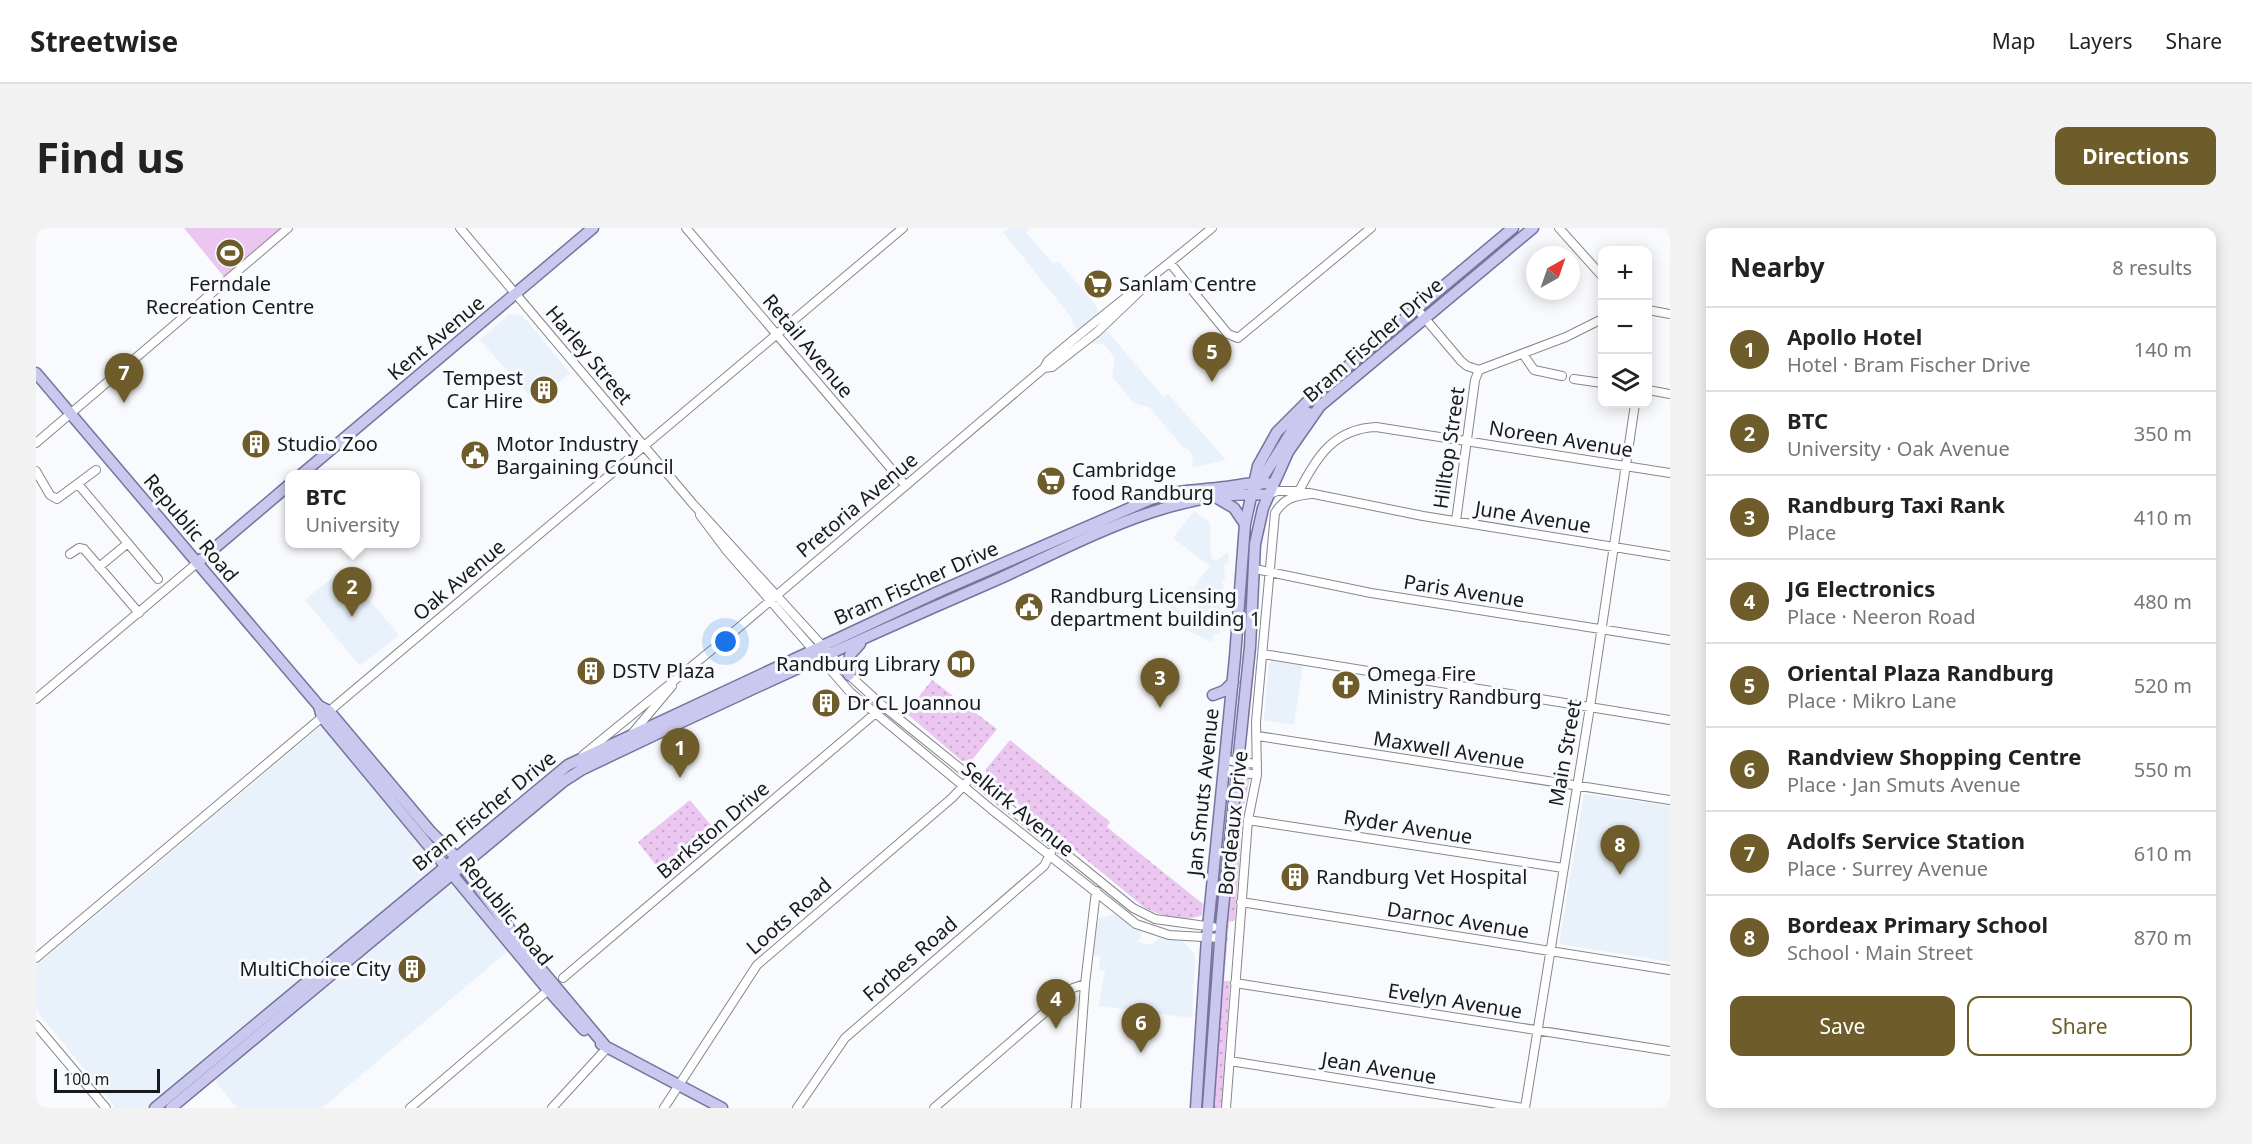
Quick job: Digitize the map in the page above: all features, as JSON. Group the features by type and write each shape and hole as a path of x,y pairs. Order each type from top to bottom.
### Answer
{"main road":[{"name":"Kent Avenue","path":"307,470 593,228"},
{"name":"Bram Fischer Drive","path":"1257,481 1258,466 1277,432 1289,420 1321,389 1513,228"},
{"name":"Bram Fischer Drive","path":"1270,489 1288,452 1320,406 1533,228"},
{"name":"Republic Road","path":"36,373 324,711 464,866 555,985 607,1048 722,1108"},
{"path":"1257,481 1294,426 1320,406"},
{"path":"1180,490 1242,478 1258,466"},
{"name":"Bram Fischer Drive","path":"171,1108 464,866 564,780 940,591 1151,499 1180,490 1223,487 1257,481 1270,489"},
{"name":"Jan Smuts Avenue","path":"1196,1108 1208,932 1233,682 1245,524 1250,494 1257,481"},
{"path":"197,563 285,488"},
{"name":"Bram Fischer Drive","path":"155,1108 455,856 558,772 577,761 820,653 870,636 1156,510 1270,489"},
{"name":"Jan Smuts Avenue","path":"1208,1108 1220,933 1238,767 1258,523 1270,489"},
{"path":"1217,498 1234,508 1245,524"},
{"path":"849,675 850,655 870,636"},
{"path":"1213,695 1224,691 1233,682"},
{"name":"Republic Road","path":"324,711 453,875 555,985"}],"street":[{"path":"36,443 288,228"},
{"name":"Harley Street","path":"460,228 643,446 761,578 773,598"},
{"name":"Retail Avenue","path":"686,228 905,485"},
{"name":"Oak Avenue","path":"36,958 324,711 903,228"},
{"name":"Pretoria Avenue","path":"577,761 1044,368 1052,367 1097,332 1146,284 1212,228"},
{"path":"1170,263 1228,334 1238,338 1371,228"},
{"path":"1559,228 1598,272"},
{"path":"1418,309 1461,361 1479,370"},
{"path":"1652,311 1670,314"},
{"name":"Hilltop Street","path":"1456,521 1469,442 1475,380 1479,370 1523,354 1598,321"},
{"path":"1523,354 1534,370 1562,376"},
{"path":"1575,379 1598,382"},
{"path":"1652,391 1670,394"},
{"name":"Main Street","path":"1524,1108 1590,707 1634,408"},
{"name":"Noreen Avenue","path":"1299,491 1307,476 1334,440 1358,428 1376,427 1670,473"},
{"path":"36,471 50,495 57,499 96,470"},
{"path":"78,484 158,579"},
{"name":"June Avenue","path":"1270,489 1299,491 1456,521 1670,556"},
{"name":"Bordeaux Drive","path":"1226,1108 1248,820 1257,775 1256,722 1275,513 1281,503 1289,498 1311,494"},
{"name":"Harley Street","path":"693,504 712,532 820,653"},
{"path":"99,567 128,543"},
{"path":"70,554 78,548 84,549 139,613"},
{"path":"36,699 197,563"},
{"name":"Paris Avenue","path":"1255,569 1371,593 1670,640"},
{"path":"761,578 771,582 789,584"},
{"name":"Selkirk Avenue","path":"820,653 971,778 1144,916 1208,932"},
{"name":"Selkirk Avenue","path":"820,653 875,714 1095,893 1144,928 1169,935 1220,933"},
{"path":"1263,654 1670,720"},
{"name":"Pretoria Avenue","path":"620,751 648,711 691,667"},
{"name":"Barkston Drive","path":"410,1108 883,706"},
{"name":"Maxwell Avenue","path":"1258,736 1670,800"},
{"path":"1224,764 1257,775"},
{"path":"1238,767 1257,764"},
{"name":"Loots Road","path":"664,1108 757,964 971,778"},
{"name":"Ryder Avenue","path":"1248,820 1563,867"},
{"name":"Forbes Road","path":"797,1108 845,1038 1044,866 1055,845"},
{"path":"1076,1108 1085,984 1095,893 1101,883"},
{"name":"Darnoc Avenue","path":"1241,902 1670,970"},
{"name":"Evelyn Avenue","path":"1235,983 1670,1051"},
{"path":"934,1108 1073,988 1085,984"},
{"path":"36,1025 106,1108"},
{"path":"552,1108 607,1048"},
{"name":"Jean Avenue","path":"1230,1061 1524,1108"}],"shaded area":[{"name":"Ferndale Recreation Centre","path":"184,228 284,228 225,278"},
{"path":"1009,228 1029,229 1026,232 1053,264 1058,261 1094,303 1108,332 1163,397 1168,394 1226,460 1192,467 1193,456 1189,450 1183,447 1149,407 1134,403 1112,377 1115,358 1104,345 1093,343 1074,327 1071,317 1003,232"},
{"path":"509,314 522,315 570,373 536,403 480,340"},
{"path":"1194,511 1210,523 1211,559 1217,560 1228,552 1229,563 1224,565 1225,580 1222,581 1224,589 1221,589 1223,605 1220,607 1221,614 1219,615 1220,634 1213,635 1212,642 1180,627 1183,623 1168,611 1172,604 1190,619 1198,608 1182,596 1190,587 1192,589 1210,566 1173,538"},
{"path":"343,569 399,635 360,666 305,600"},
{"path":"1272,659 1303,665 1294,725 1264,720 1269,664"},
{"path":"932,680 997,729 972,760 962,761 906,713"},
{"path":"321,726 508,951 322,1108 237,1108 201,1064 149,1108 116,1108 36,1010 36,966"},
{"path":"1010,740 1110,822 1107,827 1203,904 1202,915 1181,918 1145,908 986,777 986,769"},
{"path":"1244,777 1250,777 1243,811 1235,920 1229,922 1224,981 1230,981 1222,1108 1212,1108 1236,812"},
{"path":"1584,794 1670,806 1670,962 1559,944"},
{"path":"690,800 718,834 665,877 638,842"},
{"path":"1115,914 1142,933 1138,942 1151,945 1159,938 1183,941 1195,955 1192,1018 1099,1006 1105,970 1099,970 1100,956 1092,955 1098,918"}],"place":[{"name":"Ferndale Recreation Centre","path":"230,253"},
{"name":"Sanlam Centre","path":"1098,284"},
{"name":"Oriental Plaza Randburg","path":"1212,382"},
{"name":"Tempest Car Hire","path":"544,390"},
{"name":"Adolfs Service Station","path":"124,403"},
{"name":"Studio Zoo","path":"256,444"},
{"name":"Motor Industry Bargaining Council","path":"475,455"},
{"name":"Cambridge food Randburg","path":"1051,481"},
{"name":"Randburg Licensing department building 1","path":"1029,607"},
{"name":"BTC","path":"352,617"},
{"name":"Randburg Library","path":"961,664"},
{"name":"DSTV Plaza","path":"591,671"},
{"name":"Omega Fire Ministry Randburg","path":"1346,685"},
{"name":"Dr CL Joannou","path":"826,703"},
{"name":"Randburg Taxi Rank","path":"1160,708"},
{"name":"Apollo Hotel","path":"680,778"},
{"name":"Bordeax Primary School","path":"1620,875"},
{"name":"Randburg Vet Hospital","path":"1295,877"},
{"name":"MultiChoice City","path":"412,969"},
{"name":"JG Electronics","path":"1056,1029"},
{"name":"Randview Shopping Centre","path":"1141,1053"}]}
